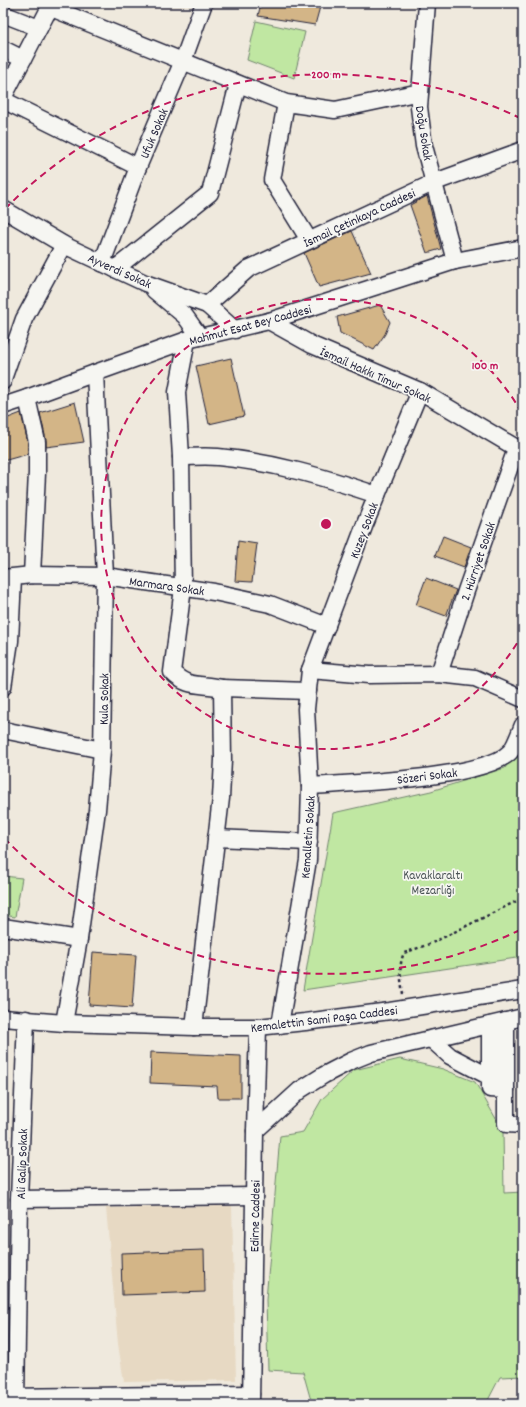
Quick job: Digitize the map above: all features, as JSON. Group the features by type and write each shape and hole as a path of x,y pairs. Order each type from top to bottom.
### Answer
{"street":[{"name":"Ufuk Sokak","path":"108,266 138,167 183,61 204,3"},
{"name":"Doğu Sokak","path":"428,3 418,107 424,146 455,261"},
{"path":"138,167 3,99 50,5 286,103 335,110 420,92"},
{"path":"3,14 39,28"},
{"path":"3,49 23,59"},
{"path":"108,266 210,193 238,84"},
{"path":"286,103 272,180 308,240"},
{"name":"İsmail Çetinkaya Caddesi","path":"207,305 248,269 434,182 523,150"},
{"name":"Ayverdi Sokak","path":"3,209 64,245 108,266 145,283 207,305 235,330"},
{"path":"3,381 24,319 64,245"},
{"name":"Mahmut Esat Bey Caddesi","path":"3,406 193,339 269,321 455,261 523,248"},
{"path":"145,283 185,316 193,339 176,392 181,457 183,588 172,672 179,680 188,684 211,685 222,688 308,691"},
{"name":"İsmail Hakkı Timur Sokak","path":"269,321 312,345 420,391 520,450"},
{"name":"Kula Sokak","path":"64,1023 79,938 97,810 102,750 105,576 95,373"},
{"name":"Kuzey Sokak","path":"310,670 376,495 420,391"},
{"path":"27,398 37,442 32,575"},
{"name":"2. Hürriyet Sokak","path":"440,674 466,591 520,450"},
{"path":"181,457 217,457 261,462 301,471 376,495"},
{"name":"Marmara Sokak","path":"8,578 32,575 105,576 214,592 270,604 327,626"},
{"path":"3,687 10,641 8,578"},
{"path":"310,670 370,675 440,674 476,678 523,699"},
{"name":"Kemalletin Sokak","path":"280,1025 308,860 310,786 306,710 310,670"},
{"path":"194,1027 221,798 223,760 222,688"},
{"name":"Sözeri Sokak","path":"310,786 436,776 483,765 497,760 510,752 523,725"},
{"path":"3,730 102,750"},
{"path":"216,838 309,842"},
{"path":"3,927 79,938"},
{"name":"Kemalettin Sami Paşa Caddesi","path":"3,1018 64,1023 194,1027 258,1027 404,1009 523,990"},
{"path":"255,1131 300,1090 351,1061 371,1053 523,1017"},
{"name":"Ali Galip Sokak","path":"12,1399 26,1020"},
{"path":"506,1022 506,1124 523,1125"},
{"path":"490,1025 490,1089 506,1090"},
{"name":"Edirne Caddesi","path":"251,1399 258,1027"},
{"path":"431,1039 450,1056 490,1078"},
{"path":"19,1199 254,1196"},
{"path":"12,1399 251,1399"}],"path":[{"path":"404,1009 400,971 401,959 404,953 432,943 523,898"}],"shaded area":[{"path":"232,1206 236,1380 124,1382 118,1344 106,1208"}],"green space":[{"path":"256,21 305,32 294,78 247,60"},
{"name":"Kavaklaraltı Mezarlığı","path":"523,739 523,957 303,990 333,813 431,791 505,768"},
{"path":"3,876 22,878 15,917 3,915"},
{"path":"400,1059 443,1069 475,1082 503,1131 504,1193 523,1192 523,1376 500,1377 486,1404 314,1404 310,1397 303,1372 268,1370 266,1300 280,1136 303,1132 322,1099 354,1070"}],"building":[{"path":"261,3 321,3 315,25 258,16"},
{"path":"427,196 441,249 427,253 410,205"},
{"path":"352,231 371,273 319,287 304,253"},
{"path":"380,305 390,322 385,334 374,350 340,333 337,317"},
{"path":"231,358 244,416 209,424 196,366"},
{"path":"75,402 84,442 46,447 46,440 40,413"},
{"path":"21,413 28,443 28,454 3,461 3,420"},
{"path":"443,536 471,547 464,567 435,556"},
{"path":"238,541 257,544 252,582 235,581"},
{"path":"426,578 456,590 446,616 416,605"},
{"path":"93,952 136,955 132,1008 89,1005"},
{"path":"151,1052 241,1056 241,1098 218,1098 217,1086 150,1083"},
{"path":"204,1250 205,1292 122,1295 121,1253"}]}
